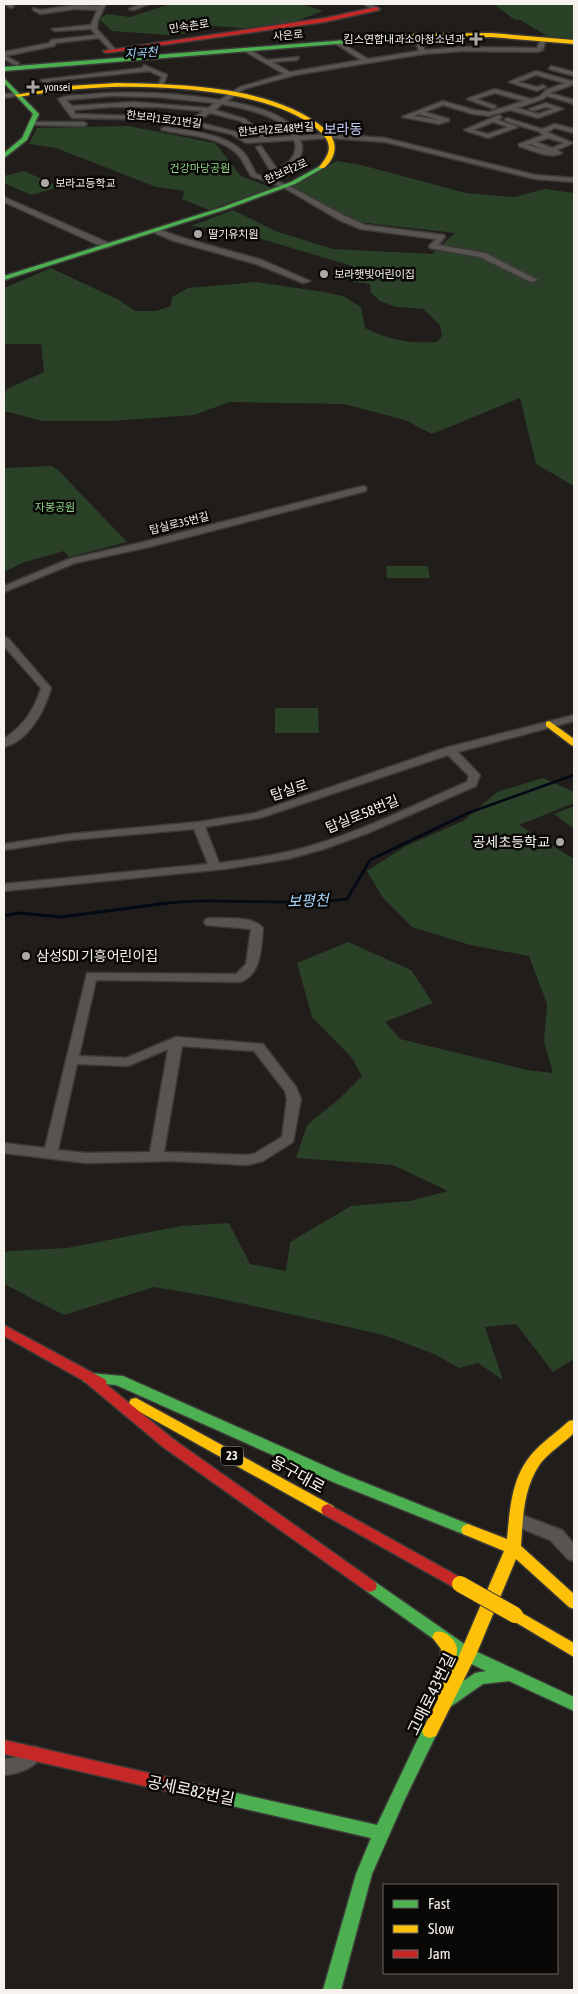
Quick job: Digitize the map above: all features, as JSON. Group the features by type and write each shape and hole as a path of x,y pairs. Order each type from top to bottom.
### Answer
{"main road":[{"name":"민속촌로","path":"4,67 18,64 94,58 113,50 325,20 377,9"},
{"name":"사은로","path":"4,67 94,58 132,60 392,37 448,34 574,42"},
{"path":"4,80 36,114 34,124 19,147 4,156"},
{"path":"18,95 54,90 115,90 160,87 231,94 262,100 305,116 319,123 329,136"},
{"name":"한보라2로","path":"4,278 209,215 284,186 318,170 330,160 332,151 329,136"},
{"path":"549,724 574,743"},
{"name":"용구대로","path":"4,1330 296,1490 515,1615 574,1651"},
{"path":"89,1378 118,1380 338,1478 513,1548 574,1603"},
{"path":"89,1378 168,1443 468,1655 574,1704"},
{"name":"고매로43번길","path":"332,1990 364,1874 381,1833 468,1655 513,1548 518,1500 524,1482 536,1459 574,1425"},
{"path":"435,1631 449,1647 445,1702"},
{"path":"445,1702 461,1692 470,1681 482,1676 511,1676"},
{"name":"공세로82번길","path":"4,1747 381,1833"}],"street":[{"path":"57,4 64,8"},
{"path":"132,9 146,4"},
{"path":"366,4 377,9"},
{"path":"35,9 40,12 64,8 101,6 94,27"},
{"path":"55,29 94,27"},
{"path":"94,27 101,38 113,50"},
{"path":"392,37 419,44 423,52"},
{"path":"66,44 101,38"},
{"path":"4,55 54,44 52,42 101,38"},
{"path":"179,130 231,94 258,82 288,74 423,52 471,49 537,50 541,49 543,39"},
{"path":"338,43 366,60"},
{"path":"248,51 288,74"},
{"path":"4,55 18,64"},
{"path":"268,62 297,58"},
{"path":"132,60 136,65 152,69 165,76 160,87"},
{"path":"277,67 304,63"},
{"path":"551,68 574,74"},
{"path":"54,90 44,80 152,69"},
{"path":"115,72 115,90 107,121 190,123 219,130 246,141"},
{"path":"572,82 536,73 512,82 544,90 574,102"},
{"path":"544,90 572,82"},
{"path":"71,120 70,108 61,99 115,90 220,102 268,114 285,123 298,141 298,156 285,168 277,172 253,175"},
{"path":"478,133 511,108 541,98 544,90"},
{"path":"494,107 470,99 495,91 530,101"},
{"path":"4,96 18,95"},
{"path":"566,100 574,97"},
{"path":"473,112 439,122 410,115 443,104 473,112 496,119 542,131 548,136 570,143 554,149 560,151 554,154 521,145 548,136"},
{"path":"70,108 111,105 159,106 207,111 242,120 254,127 266,140"},
{"path":"430,108 453,118"},
{"path":"511,108 524,112"},
{"path":"419,112 453,118"},
{"path":"496,119 515,127 488,136 466,130 496,119"},
{"name":"한보라1로21번길","path":"34,124 71,120 107,121 179,130 224,143 235,149 253,175"},
{"path":"542,131 555,126 572,129"},
{"name":"한보라2로48번길","path":"224,143 266,140 298,141 329,136 385,140 535,177"},
{"path":"540,139 563,146"},
{"path":"235,149 298,141"},
{"path":"259,147 272,169 277,172"},
{"path":"253,175 284,186 342,218 364,227 441,236 433,246 482,255 534,280"},
{"path":"574,180 535,177 535,182 574,185"},
{"path":"4,199 108,246"},
{"path":"4,206 14,203"},
{"path":"158,231 177,239 259,262 306,281"},
{"name":"탑실로35번길","path":"4,590 72,561 149,544 363,489"},
{"path":"4,640 46,688 40,710 22,731 4,744"},
{"name":"탑실로","path":"4,846 70,837 198,825 256,816 449,750 574,718"},
{"name":"탑실로58번길","path":"4,888 264,861 330,843 472,784 475,776 449,750"},
{"path":"198,825 215,867"},
{"path":"51,1152 91,976 239,978 252,965 257,928 251,924 210,922"},
{"path":"4,1148 51,1152 86,1158 156,1156 247,1160 258,1158 288,1139 294,1099 292,1090 258,1047 176,1041 128,1062 72,1060"},
{"path":"156,1156 176,1041"},
{"path":"517,1519 556,1535 574,1554"},
{"path":"4,1767 16,1766 34,1754"}],"green space":[{"path":"170,4 301,4 323,11 294,22 244,28 212,26 198,29 193,33 168,35 112,31 99,19 107,14 130,17"},
{"path":"493,4 574,4 574,40 549,37 520,20 515,20"},
{"name":"건강마당공원","path":"128,126 215,143 241,176 272,188 209,210 182,199 185,191 156,187 56,148 29,144 37,128"},
{"path":"337,161 361,165 466,193 514,197 545,189 574,193 574,486 536,464 520,398 432,434 405,420 344,404 230,402 194,415 112,421 43,421 4,411 4,396 7,389 44,372 41,344 4,344 4,288 51,268 119,300 135,311 156,311 171,306 172,297 188,288 256,282 324,292 343,296 361,307 365,328 374,332 400,340 437,342 442,336 440,325 423,309 396,307 380,301 371,293 370,284 353,282 345,278 352,266 238,232 191,226 233,210 275,231 333,249 432,254 455,233 358,222 291,187"},
{"path":"24,171 60,187 31,195 4,183 4,176"},
{"name":"자봉공원","path":"51,466 58,470 127,542 69,557 64,551 25,562 4,572 4,468"},
{"path":"386,566 428,566 430,578 387,578"},
{"path":"275,708 318,708 319,733 275,733"},
{"path":"543,778 574,792 574,803 519,825 574,859 574,1359 553,1372 516,1324 485,1327 503,1380 478,1363 459,1368 434,1354 384,1335 213,1297 154,1287 64,1315 4,1284 4,1253 8,1251 67,1248 181,1226 229,1223 250,1264 286,1271 290,1242 351,1206 410,1201 448,1191 393,1165 296,1158 307,1125 339,1099 362,1076 352,1058 312,1017 297,963 348,942 411,970 433,1003 385,1022 400,1039 527,1070 553,1073 544,1042 547,1004 529,956 470,945 412,927 383,898 367,871 406,846 463,821 497,792"},
{"path":"574,806 574,829 554,814"}],"waterway":[{"name":"보평천","path":"163,904 206,901 300,902 347,899 370,860 468,813 574,775"},
{"name":"보평천","path":"163,904 168,903"},
{"name":"보평천","path":"311,903 318,903"},
{"name":"보평천","path":"159,904 163,904"},
{"name":"보평천","path":"4,916 19,913 61,917 163,904"}],"traffic: fast":[{"path":"4,69 359,41"},
{"path":"4,80 36,114 25,139 4,156"},
{"path":"4,278 225,208 293,183 322,167"},
{"path":"89,1378 118,1380 338,1478 468,1530"},
{"path":"370,1586 468,1655 574,1704"},
{"path":"445,1702 480,1678 507,1675"},
{"path":"332,1990 364,1874 398,1796 430,1731"},
{"path":"219,1796 381,1833"}],"traffic: slow":[{"path":"359,41 416,36 491,35 574,42"},
{"path":"18,95 92,86 140,85 197,89 259,100 287,109 310,120 327,134 330,138 332,152 322,167"},
{"path":"549,724 574,743"},
{"path":"136,1403 328,1510"},
{"path":"430,1731 468,1655 513,1548 518,1500 523,1482 536,1459 574,1425"},
{"path":"468,1530 513,1548 574,1603"},
{"path":"460,1584 515,1615"},
{"path":"515,1615 574,1651"},
{"path":"440,1637 449,1647 445,1698"}],"traffic: jam":[{"path":"106,51 325,20 377,9"},
{"path":"4,1330 101,1384"},
{"path":"89,1378 168,1443 370,1586"},
{"path":"328,1510 460,1584"},
{"path":"4,1747 219,1796"}],"place":[{"name":"킴스연합내과소아청소년과","path":"476,39"},
{"name":"yonsei","path":"33,87"},
{"name":"보라고등학교","path":"45,183"},
{"name":"딸기유치원","path":"198,234"},
{"name":"보라햇빛어린이집","path":"324,274"},
{"name":"공세초등학교","path":"560,842"},
{"name":"삼성SDI 기흥어린이집","path":"26,956"}],"district":[{"name":"보라동","path":"343,129"}],"water label":[{"name":"지곡천","path":"141,53"}]}
